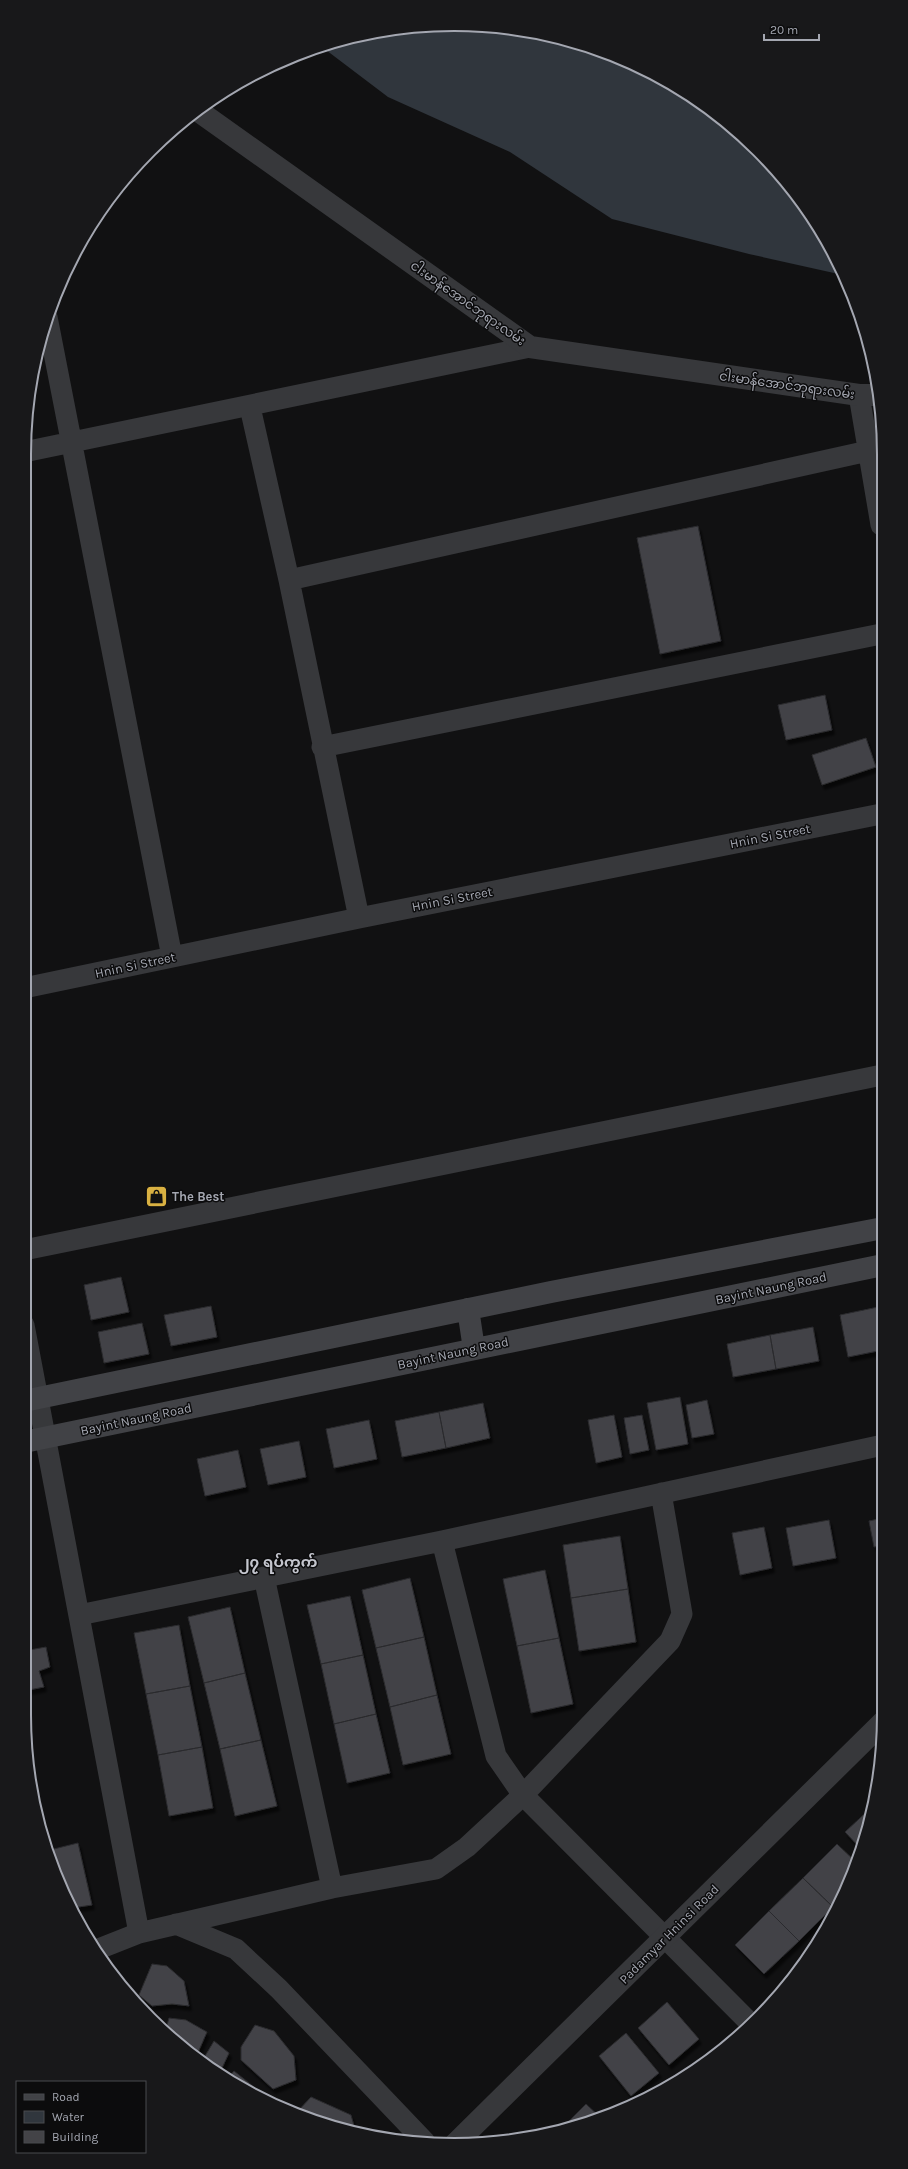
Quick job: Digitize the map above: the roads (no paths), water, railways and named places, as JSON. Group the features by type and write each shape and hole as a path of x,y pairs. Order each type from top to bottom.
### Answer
{"main road":[{"path":"32,1399 468,1309 877,1229"},
{"name":"Bayint Naung Road","path":"31,1440 877,1266"},
{"path":"468,1309 474,1349"}],"street":[{"name":"ငါးမာန်အောင်ဘုရားလမ်း","path":"202,114 530,347 869,395"},
{"path":"49,330 172,957"},
{"path":"31,451 250,407 530,347"},
{"path":"869,395 868,451 877,502"},
{"path":"250,407 289,580 358,918"},
{"path":"289,580 868,451"},
{"path":"322,747 877,635"},
{"name":"Hnin Si Street","path":"31,987 358,918 877,815"},
{"path":"31,1249 877,1076"},
{"path":"32,1399 46,1437 83,1642 139,1933"},
{"path":"79,1615 442,1541 877,1446"},
{"path":"101,1948 139,1933 176,1924 332,1888 436,1868 467,1847 523,1795 670,1641 682,1614 661,1493"},
{"path":"442,1541 496,1756 523,1795 747,2020"},
{"path":"264,1577 332,1888"},
{"name":"Padamyar Hninsi Road","path":"461,2138 877,1728"},
{"path":"176,1924 236,1949 279,1989 420,2136"}],"water":[{"path":"426,32 482,32 537,39 563,45 616,63 666,88 689,102 712,118 753,155 790,196 806,219 836,273 749,254 612,219 510,152 388,97 327,50 371,39 399,35"}],"place":[{"name":"The Best","path":"157,1196"}],"district":[{"name":"၂၇ ရပ်ကွက်","path":"278,1562"}]}
